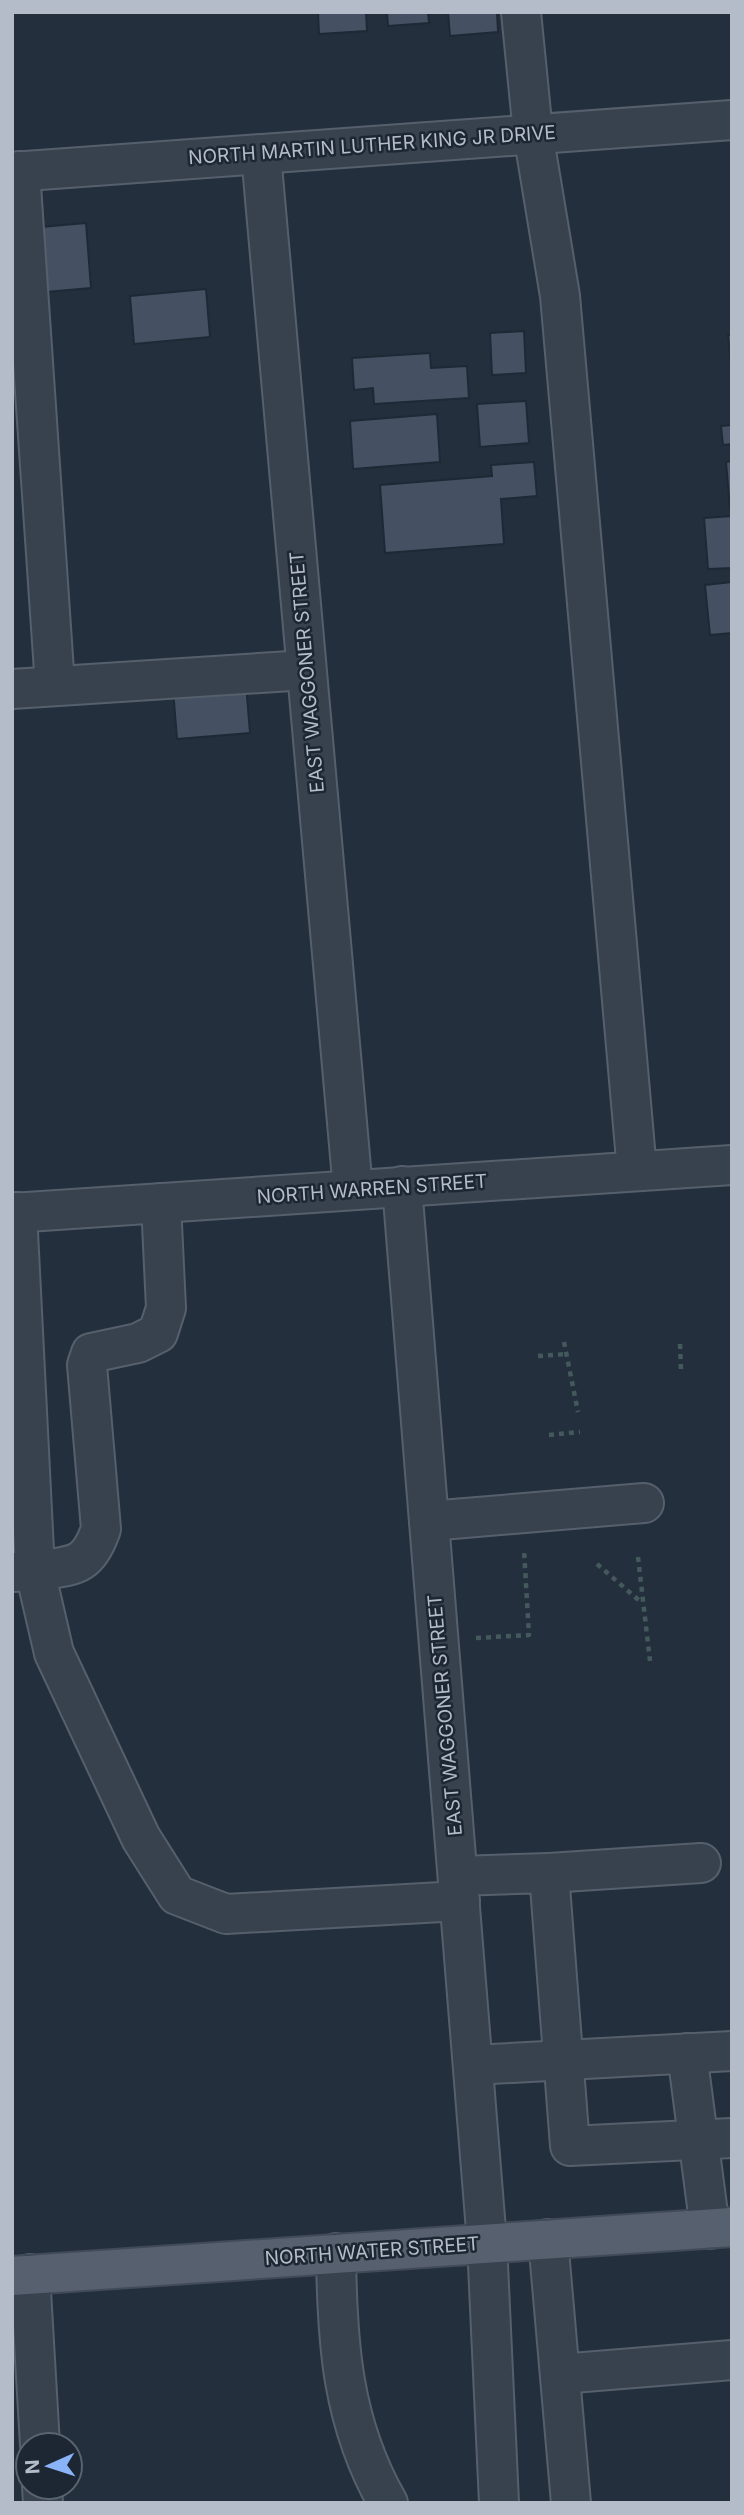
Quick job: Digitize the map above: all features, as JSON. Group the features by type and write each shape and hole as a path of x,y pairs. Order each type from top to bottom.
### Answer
{"main road":[{"name":"NORTH WATER STREET","path":"21,2275 721,2228"}],"street":[{"path":"521,12 533,133 560,296 637,1171"},
{"name":"NORTH MARTIN LUTHER KING JR DRIVE","path":"16,171 732,120"},
{"name":"EAST WAGGONER STREET","path":"261,154 353,1190"},
{"path":"16,171 55,686"},
{"path":"12,689 306,670"},
{"name":"NORTH WARREN STREET","path":"15,1213 732,1165"},
{"name":"EAST WAGGONER STREET","path":"402,1186 487,2243 499,2503"},
{"path":"24,1572 75,1564 93,1552 101,1529 87,1365 91,1353 138,1343 158,1333 166,1308 162,1203"},
{"path":"15,1213 24,1572 54,1653 141,1838 177,1895 226,1914 459,1889 549,1873 701,1863"},
{"path":"429,1521 644,1503"},
{"path":"549,1873 570,2146 715,2139"},
{"path":"473,2066 732,2050"},
{"path":"687,2053 715,2139 721,2228"},
{"path":"548,2239 570,2503"},
{"path":"336,2253 342,2378 364,2451 388,2503"},
{"path":"21,2275 38,2431"},
{"path":"560,2374 732,2360"}],"path":[{"path":"565,1342 578,1412"},
{"path":"680,1344 681,1370"},
{"path":"538,1356 567,1354"},
{"path":"549,1434 580,1432"},
{"path":"465,1639 529,1635 524,1548"},
{"path":"638,1557 650,1661"},
{"path":"597,1564 643,1603"}],"building":[{"path":"318,12 366,12 367,31 319,34"},
{"path":"387,12 428,12 429,23 388,26"},
{"path":"448,12 497,12 498,32 450,36"},
{"path":"86,223 91,288 46,292 41,227"},
{"path":"206,289 210,337 134,344 130,296"},
{"path":"524,331 526,373 492,375 490,333"},
{"path":"728,335 732,335 732,378"},
{"path":"430,353 431,368 467,366 469,398 374,404 373,388 354,390 352,358"},
{"path":"526,401 529,443 480,447 477,404"},
{"path":"437,414 440,462 353,469 350,421"},
{"path":"732,425 732,444 723,445 721,426"},
{"path":"732,461 732,508 730,509 726,462"},
{"path":"534,462 537,496 501,499 504,544 385,553 380,485 492,476 491,465"},
{"path":"732,516 732,568 708,569 704,518"},
{"path":"732,582 732,633 710,635 705,585"},
{"path":"246,684 250,733 177,739 173,689"}]}
